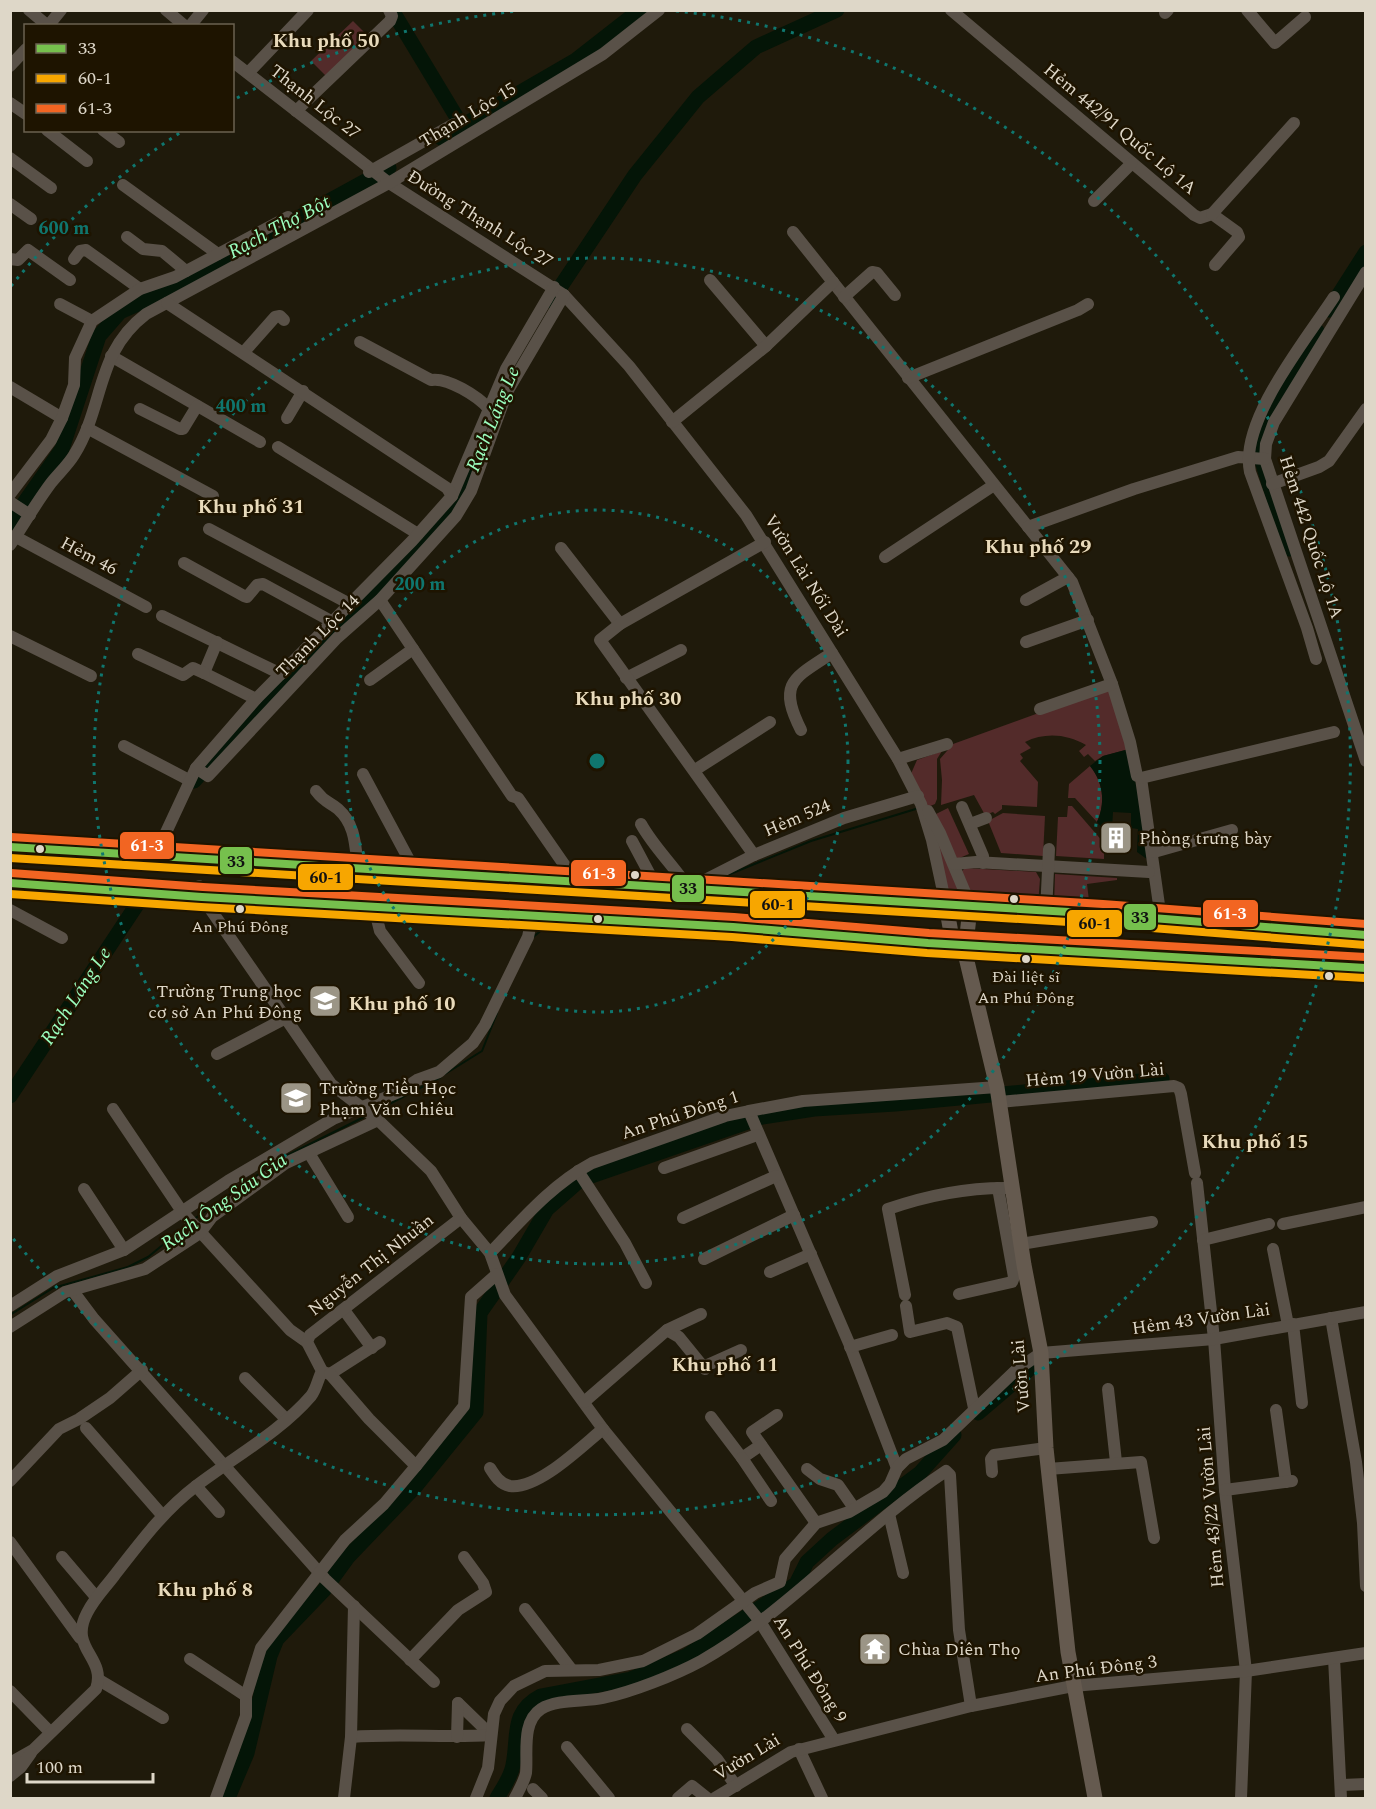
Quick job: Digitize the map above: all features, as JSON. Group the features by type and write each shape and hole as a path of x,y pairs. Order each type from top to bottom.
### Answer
{"highway":[{"path":"10,847 415,871 1365,968"},
{"path":"10,855 579,886 690,888 961,928 1365,958"},
{"path":"10,875 374,907 1365,943"},
{"path":"10,882 533,911"},
{"path":"961,928 1046,912 1365,935"}],"main road":[{"name":"Vườn Lài","path":"961,928 998,1094 1005,1188 1021,1244 1041,1353 1048,1469 1073,1686 1095,1798"}],"street":[{"path":"29,10 46,24"},
{"path":"50,24 61,10"},
{"path":"166,10 183,24"},
{"path":"192,24 203,10"},
{"path":"296,111 390,21 392,16 389,10"},
{"name":"Thạnh Lộc 15","path":"379,175 603,54 643,16 659,10"},
{"name":"Hẻm 442/91 Quốc Lộ 1A","path":"951,10 1198,218 1212,214 1239,237 1215,265"},
{"path":"1247,10 1275,43 1305,17"},
{"path":"248,73 306,11"},
{"path":"10,66 24,51"},
{"name":"Thạnh Lộc 27","path":"234,63 379,175"},
{"path":"10,103 24,113"},
{"path":"1212,214 1294,123"},
{"name":"Thạnh Lộc 15","path":"13,541 74,455 87,428 111,356 131,326 167,303 288,237 454,124"},
{"path":"50,132 87,161"},
{"path":"106,132 119,142"},
{"path":"10,158 51,188"},
{"path":"1094,201 1132,163"},
{"name":"Đường Thạnh Lộc 27","path":"379,175 558,290"},
{"path":"123,185 218,254"},
{"path":"10,204 31,219"},
{"path":"30,515 11,495 51,440 62,418 74,385 75,358 92,321 140,289 186,271 283,219 288,237"},
{"path":"793,232 1068,577 1088,620 1112,684 1130,742 1134,767 1141,778 1154,852 1161,919"},
{"path":"127,237 143,249 162,251 186,271"},
{"path":"234,245 244,261"},
{"path":"10,259 18,260 28,250 70,280"},
{"path":"74,259 80,251 86,250 140,289"},
{"path":"844,297 872,272 877,273 895,295"},
{"name":"Hẻm 442 Quốc Lộ 1A","path":"1365,272 1274,422 1266,444 1258,457 1272,484 1365,760"},
{"path":"710,280 766,346"},
{"path":"672,422 766,346 833,282"},
{"name":"Thạnh Lộc 14","path":"155,856 196,768 256,699 415,537 452,496 506,369 558,290"},
{"name":"Thạnh Lộc 14","path":"196,768 208,776 337,638 380,600 456,516 471,491 507,392 558,290"},
{"name":"Vườn Lài Nối Dài","path":"558,290 629,366 765,542 898,759 919,800 961,928"},
{"path":"1316,659 1307,628 1250,472 1258,457 1259,413 1334,297"},
{"path":"167,303 447,488 452,496"},
{"path":"60,304 92,321"},
{"path":"908,378 1088,304"},
{"path":"244,352 275,317 280,316 284,320"},
{"path":"360,342 431,380 440,378 475,398 489,409"},
{"path":"111,356 260,442"},
{"path":"10,387 62,418"},
{"path":"287,418 303,391"},
{"path":"140,410 183,429 197,406"},
{"path":"1272,484 1329,461 1365,409"},
{"path":"87,428 213,496"},
{"path":"278,447 415,537 423,553"},
{"path":"1028,527 1143,486 1258,457"},
{"path":"885,557 994,485"},
{"path":"209,529 348,603"},
{"name":"Hẻm 46","path":"13,541 146,607"},
{"path":"754,855 600,640 620,624 765,542"},
{"path":"561,548 620,624"},
{"path":"184,563 247,597 257,585 263,584 331,621"},
{"path":"1026,600 1068,577"},
{"path":"380,600 512,796 518,798 579,886"},
{"path":"162,616 281,674"},
{"path":"1026,642 1088,620"},
{"path":"10,636 91,676"},
{"path":"204,673 217,642"},
{"path":"370,680 413,649"},
{"path":"626,678 681,650"},
{"path":"801,730 791,711 790,690 793,680 832,653"},
{"path":"138,654 183,675 193,668 256,699"},
{"path":"1040,710 1112,684"},
{"path":"695,770 770,722"},
{"path":"1141,778 1334,732"},
{"path":"898,759 947,744"},
{"path":"124,746 189,780"},
{"path":"363,774 415,871"},
{"path":"316,791 327,804 337,808 355,833 358,868"},
{"name":"Hẻm 524","path":"690,888 754,855 844,818 919,800"},
{"name":"Vườn Lài","path":"919,800 930,813 954,864 960,883 961,928"},
{"path":"962,807 983,856 983,863"},
{"path":"970,824 986,818"},
{"path":"641,824 650,840 690,888"},
{"path":"1154,852 1232,830"},
{"path":"632,841 656,886"},
{"path":"1046,912 1049,849"},
{"path":"954,864 983,863 1048,868 1118,866 1149,872"},
{"name":"Nguyễn Thị Nhuần","path":"200,892 331,1084 370,1114 431,1171 461,1218 310,1335 307,1342 326,1373 416,1466"},
{"path":"374,907 380,931 419,983"},
{"path":"10,910 62,938"},
{"path":"10,1328 65,1292 145,1269 199,1231 212,1217 286,1163 309,1153 439,1072 473,1043 485,1025 528,937 533,911"},
{"path":"217,1054 286,1018"},
{"name":"Hẻm 19 Vườn Lài","path":"998,1094 1174,1086 1179,1088 1196,1178"},
{"name":"An Phú Đông 1","path":"490,1253 543,1197 583,1177 725,1116 753,1124 803,1101 998,1094"},
{"path":"112,1109 184,1214 290,1330 307,1342"},
{"path":"10,1306 57,1276 124,1250 184,1214 237,1176 333,1119 370,1114"},
{"path":"664,1168 753,1124 850,1347 897,1468"},
{"path":"309,1153 348,1217"},
{"path":"683,1218 776,1176"},
{"path":"583,1177 625,1243 646,1283"},
{"name":"Hẻm 43/22 Vườn Lài","path":"1196,1178 1214,1339 1225,1490 1246,1671 1241,1798"},
{"path":"959,1294 1012,1282 1014,1277 1005,1188 926,1196 888,1209 910,1332 947,1323 957,1327 974,1408"},
{"path":"84,1189 124,1250"},
{"path":"1283,1224 1365,1208"},
{"path":"704,1259 794,1215"},
{"path":"461,1218 490,1253"},
{"path":"1021,1244 1152,1222"},
{"path":"1203,1240 1269,1224"},
{"path":"1273,1249 1291,1324 1302,1403"},
{"name":"An Phú Đông 9","path":"490,1253 500,1280 603,1429 758,1618 834,1740"},
{"path":"770,1272 811,1254"},
{"path":"216,1798 246,1716 246,1696 261,1648 323,1576 345,1540 384,1504 464,1406 471,1298 500,1280"},
{"path":"73,1291 94,1319 142,1370 323,1576 434,1682"},
{"path":"80,1638 81,1627 96,1597 162,1515 196,1486 286,1419 313,1395 326,1373 376,1345 344,1310"},
{"name":"Hẻm 43 Vườn Lài","path":"1041,1353 1214,1339 1365,1312"},
{"path":"584,1402 667,1330 701,1314"},
{"path":"1331,1318 1361,1461 1365,1586"},
{"path":"667,1330 679,1336 704,1368 741,1350"},
{"path":"850,1347 892,1335"},
{"path":"476,1798 488,1768 494,1714 508,1690 545,1671 599,1670 643,1661 698,1634 780,1582 785,1559 816,1522 854,1508 883,1492 890,1484 897,1468 906,1459 942,1440 1015,1371 1041,1353"},
{"path":"10,1481 59,1429 79,1419 110,1398 142,1370"},
{"path":"245,1378 286,1419"},
{"path":"1108,1389 1116,1462"},
{"path":"1225,1490 1289,1481 1276,1410"},
{"path":"777,1414 752,1432 816,1522"},
{"path":"711,1417 771,1501"},
{"path":"86,1428 162,1515"},
{"path":"490,1468 500,1482 509,1486 530,1483 543,1477 603,1429"},
{"path":"742,1458 761,1445"},
{"path":"992,1472 994,1455 1046,1448"},
{"path":"1048,1469 1137,1461 1142,1465 1154,1538"},
{"path":"807,1469 820,1479 838,1485 854,1508"},
{"path":"516,1798 525,1776 528,1731 533,1717 540,1709 617,1695 676,1672 718,1650 758,1618 795,1595 889,1514 946,1471 949,1472 959,1630 970,1706"},
{"path":"196,1486 219,1512"},
{"path":"889,1514 903,1573"},
{"path":"10,1542 80,1638 98,1671 99,1680 96,1689 50,1732 21,1767 10,1776"},
{"path":"62,1557 96,1597"},
{"path":"411,1660 458,1610 486,1592 464,1557"},
{"path":"344,1798 351,1737 354,1606"},
{"path":"525,1609 571,1669"},
{"name":"An Phú Đông 3","path":"834,1740 970,1706 1073,1686 1246,1671 1365,1653"},
{"path":"1334,1658 1341,1798"},
{"path":"190,1659 246,1696"},
{"path":"99,1680 163,1718"},
{"path":"10,1690 50,1732"},
{"path":"457,1737 458,1703 491,1735"},
{"path":"687,1729 717,1759 736,1786"},
{"path":"351,1737 384,1734 457,1737 491,1735"},
{"name":"Vườn Lài","path":"715,1798 799,1749 834,1740"},
{"path":"567,1747 609,1798"},
{"path":"799,1749 822,1798"},
{"path":"10,1763 33,1750"},
{"path":"1342,1785 1365,1784"},
{"name":"Vườn Lài","path":"678,1798 692,1786 706,1798"},
{"path":"533,1789 542,1798"}],"shaded area":[{"path":"353,21 368,36 327,77 311,61"},
{"path":"1110,687 1129,749 1103,756 1095,761 1088,754 1084,757 1079,751 1086,745 1071,738 1048,736 1033,739 1025,742 1031,748 1020,754 1023,758 1020,761 1038,782 1037,807 1002,805 1002,809 995,814 993,812 985,815 974,795 941,805 940,759 953,744"},
{"path":"1129,749 1151,862 1137,852 1138,829 1131,828 1131,813 1113,812 1112,828 1105,831 1097,822 1102,807 1102,792 1098,779 1090,766 1103,756"},
{"path":"942,751 937,759 937,799 935,804 928,807 910,776 917,760"},
{"path":"1090,766 1098,779 1102,792 1102,807 1097,822 1075,798 1068,798 1069,784"},
{"path":"1068,806 1072,806 1104,843 1104,859 1056,856 1058,817 1067,817"},
{"path":"948,808 969,854 957,859 936,814"},
{"path":"1003,813 1045,816 1043,856 1001,853 988,821"},
{"path":"933,827 962,894 948,899"},
{"path":"965,868 1036,872 1040,879 1038,905 974,901 961,872"},
{"path":"1055,874 1117,878 1117,880 1087,884 1090,909 1054,906"}],"waterway":[{"path":"392,10 462,126"},
{"name":"Rạch Thợ Bột","path":"441,138 576,60 640,10"},
{"name":"Rạch Láng Le","path":"551,301 635,175 698,97 756,47 837,10"},
{"name":"Rạch Thợ Bột","path":"10,523 62,449 99,336 120,312 156,296 389,168"},
{"path":"1329,310 1366,252"},
{"path":"1289,549 1256,441 1269,408 1317,331"},
{"name":"Rạch Láng Le","path":"194,781 266,699 452,508 468,481 486,432"},
{"path":"718,879 811,841 919,808"},
{"name":"Rạch Láng Le","path":"10,1096 142,897"},
{"name":"Rạch Ông Sáu Gia","path":"532,938 549,924"},
{"name":"Rạch Ông Sáu Gia","path":"445,1074 482,1051 497,1013"},
{"name":"Rạch Ông Sáu Gia","path":"374,1112 441,1077"},
{"path":"228,1798 247,1753 270,1656 277,1639 324,1590 348,1557 415,1487 476,1412 480,1313 519,1257 547,1209 580,1180 762,1117 814,1109 895,1104 1162,1079"},
{"name":"Rạch Ông Sáu Gia","path":"288,1155 366,1116"},
{"name":"Rạch Ông Sáu Gia","path":"194,1219 278,1161"},
{"name":"Rạch Ông Sáu Gia","path":"10,1315 53,1288 128,1267 148,1257 187,1225"},
{"path":"978,1413 1033,1366"},
{"path":"497,1798 512,1769 520,1717 531,1702 541,1696 631,1679 686,1656 796,1584 807,1562 832,1539 920,1473 954,1435"}],"transit line":[{"name":"61-3","path":"11,837 1103,904 1366,924"},
{"name":"33","path":"10,847 1102,914 1366,935"},
{"name":"60-1","path":"10,858 1101,924 1365,945"},
{"name":"61-3","path":"11,873 203,887 734,917 929,933 1366,957"},
{"name":"33","path":"10,883 202,897 733,927 928,943 1366,968"},
{"name":"60-1","path":"10,894 732,937 927,953 1365,978"}],"place":[{"name":"Phòng trưng bày","path":"1116,838"},
{"name":"An Phú Đông","path":"240,909"},
{"name":"Đài liệt sĩ An Phú Đông","path":"1026,959"},
{"name":"Trường Trung học cơ sở An Phú Đông","path":"325,1001"},
{"name":"Trường Tiểu Học Phạm Văn Chiêu","path":"296,1098"},
{"name":"Chùa Diên Thọ","path":"875,1649"}],"district":[{"name":"Khu phố 50","path":"326,41"},
{"name":"Khu phố 31","path":"251,507"},
{"name":"Khu phố 29","path":"1038,547"},
{"name":"Khu phố 30","path":"628,699"},
{"name":"Khu phố 10","path":"402,1004"},
{"name":"Khu phố 15","path":"1255,1142"},
{"name":"Khu phố 11","path":"725,1365"},
{"name":"Khu phố 8","path":"205,1590"}]}
